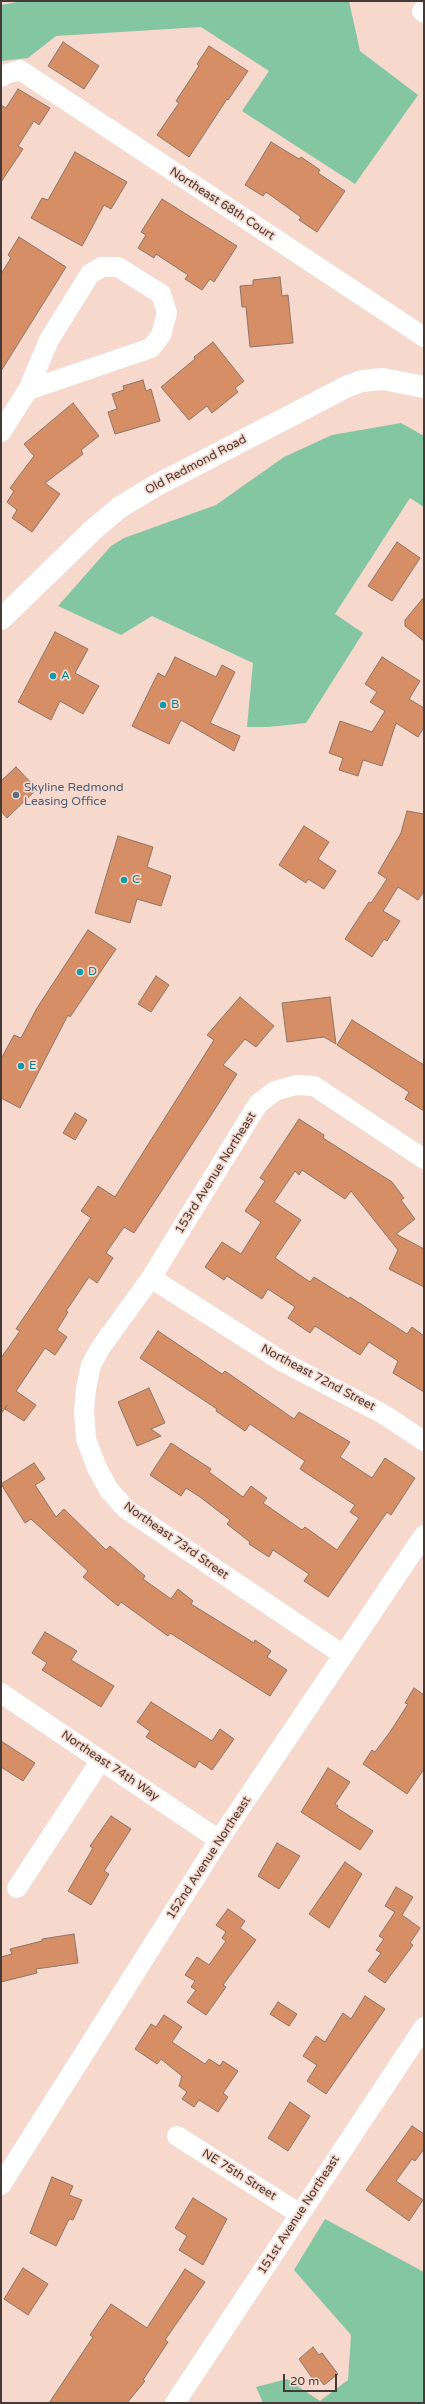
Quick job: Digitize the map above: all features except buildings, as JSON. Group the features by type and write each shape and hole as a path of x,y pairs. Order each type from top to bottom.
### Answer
{"main road":[{"name":"Old Redmond Road","path":"1,619 92,530 120,507 156,486 348,386 362,381 383,379 424,387"}],"street":[{"name":"Northeast 68th Court","path":"1,77 20,70 424,337"},
{"path":"1,432 28,390 49,340 90,274 102,267 118,267 161,294 167,313 161,335 151,348 28,390"},
{"name":"153rd Avenue Northeast","path":"151,1278 258,1104 275,1091 296,1085 314,1086 424,1159"},
{"name":"Northeast 72nd Street","path":"151,1278 282,1362 383,1414 424,1441"},
{"name":"Northeast 73rd Street","path":"151,1278 101,1347 91,1365 84,1410 86,1439 97,1468 109,1490 126,1509 342,1654"},
{"name":"152nd Avenue Northeast","path":"1,2185 219,1840 342,1654 424,1535"},
{"name":"Northeast 74th Way","path":"1,1693 219,1840"},
{"path":"17,1888 101,1760"},
{"name":"151st Avenue Northeast","path":"175,2403 424,2027"},
{"name":"NE 75th Street","path":"177,2136 300,2214"}],"green space":[{"path":"23,1 349,1 360,51 418,95 355,184 242,111 269,71 201,27 56,36 28,58 1,61 1,5"},
{"path":"401,423 424,436 424,507 410,498 335,614 363,633 306,723 268,727 247,727 253,663 152,616 121,635 58,606 111,546 124,538 216,505 284,457 332,435"},
{"path":"325,2219 424,2272 424,2403 263,2403 256,2387 287,2379 320,2401 348,2380 351,2335 294,2270"}],"place":[{"name":"A","path":"53,676"},
{"name":"B","path":"163,705"},
{"name":"Skyline Redmond Leasing Office","path":"16,795"},
{"name":"C","path":"124,880"},
{"name":"D","path":"80,972"},
{"name":"E","path":"21,1066"}]}
